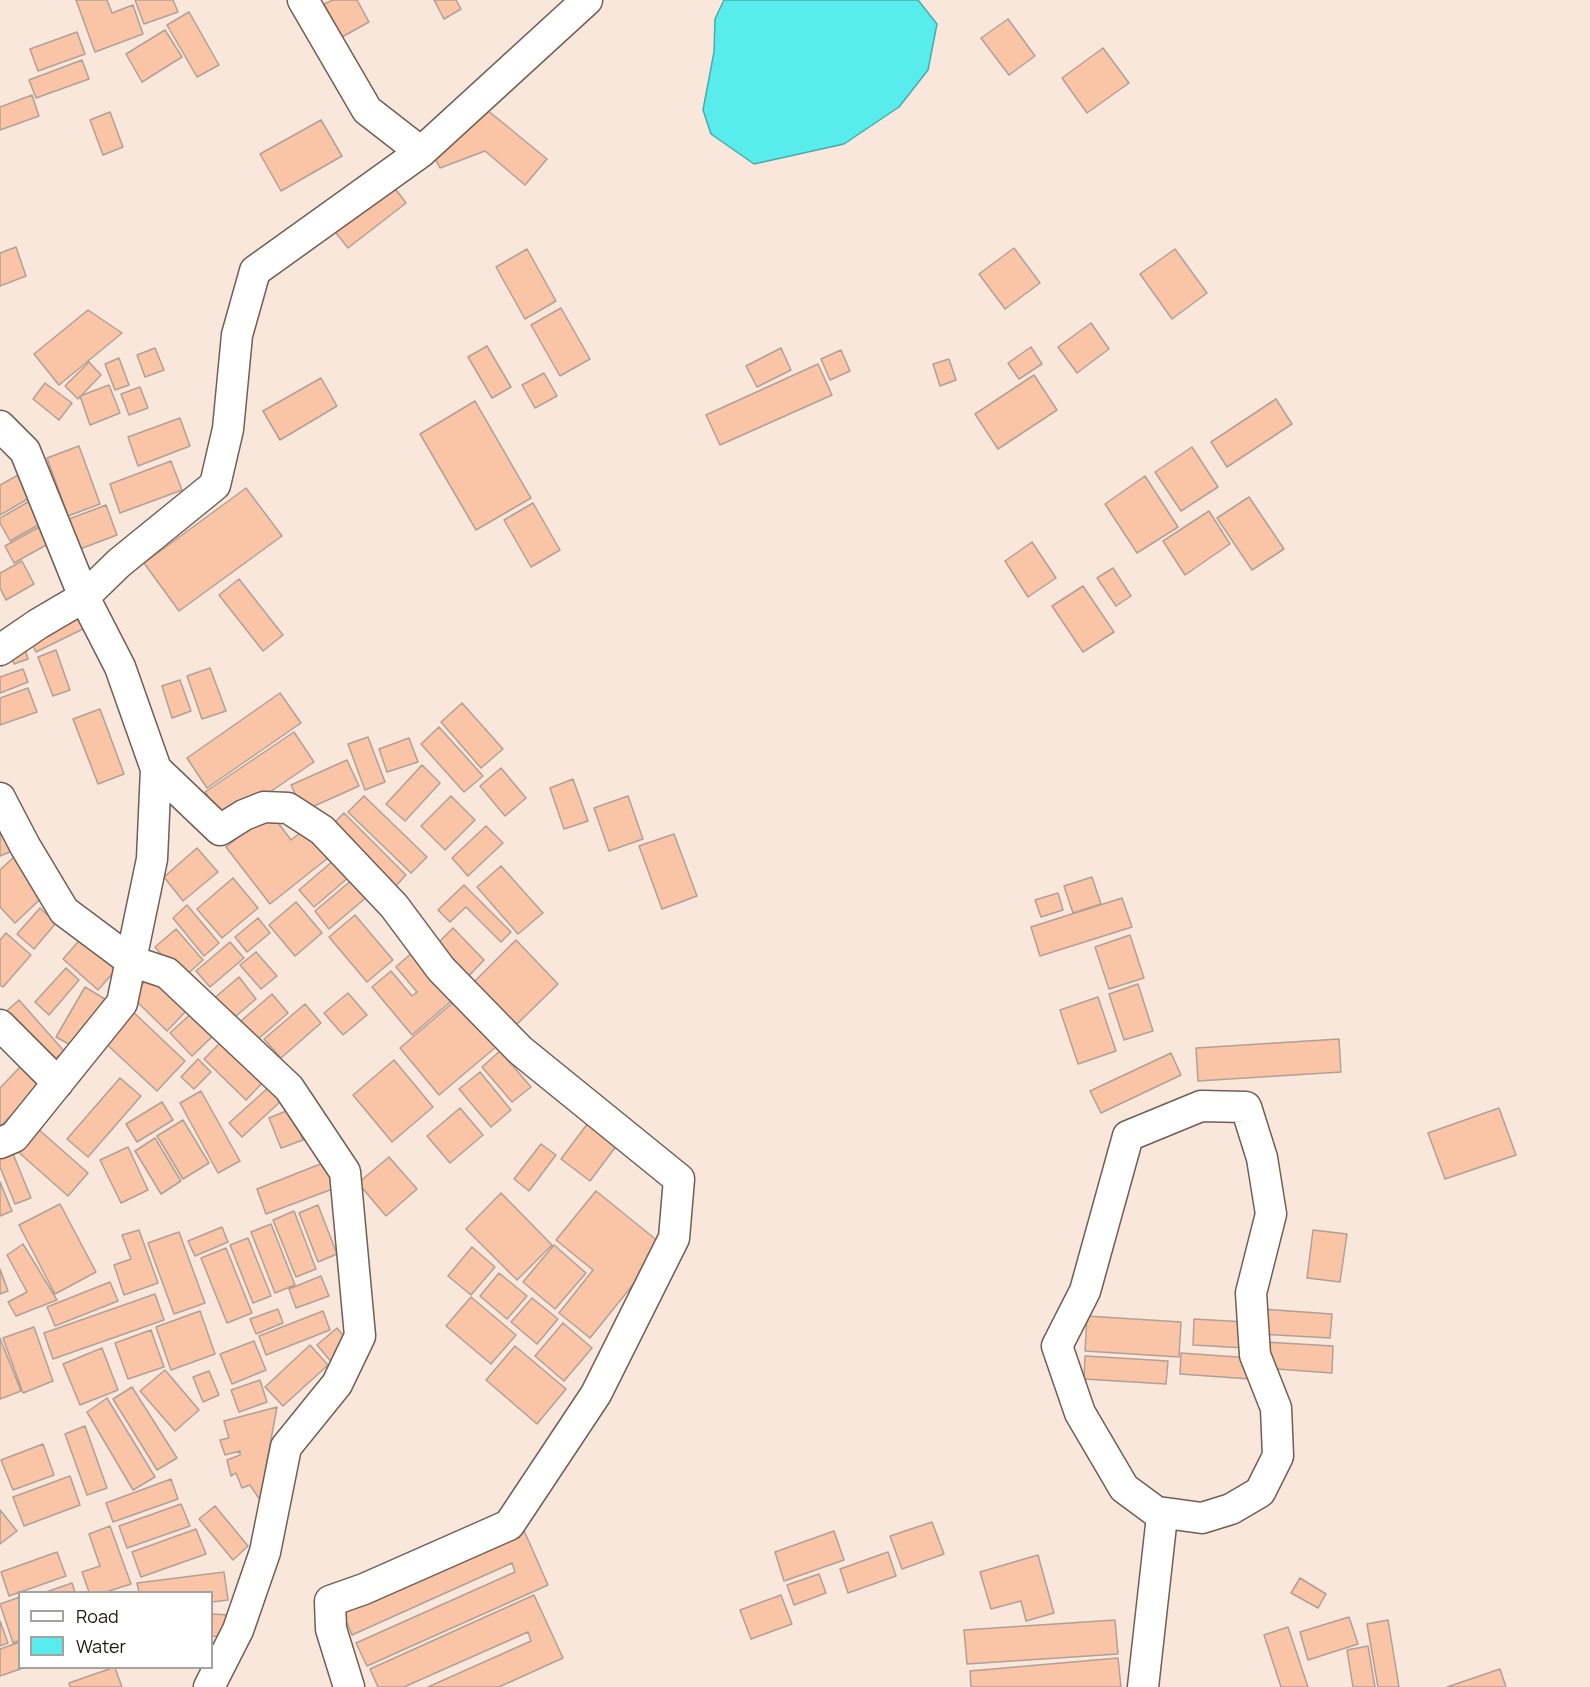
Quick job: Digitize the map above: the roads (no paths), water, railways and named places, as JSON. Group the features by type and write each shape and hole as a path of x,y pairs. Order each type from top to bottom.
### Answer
{"street":[{"path":"303,0 367,110 421,152"},
{"path":"0,650 84,597 119,563 215,485 228,429 237,335 255,271 421,152 587,0"},
{"path":"0,426 24,451 84,597 120,667 156,769 152,859 122,1003 14,1137 0,1143"},
{"path":"156,769 220,830 244,815 264,807 288,808 322,830 394,906 441,969 520,1050 679,1179 674,1238 596,1394 509,1525 364,1589 330,1601 331,1629 349,1687"},
{"path":"0,798 25,846 64,911 131,961 167,973 289,1088 345,1172 360,1336 338,1384 286,1447 265,1552 238,1630 209,1687"},
{"path":"0,1025 58,1083"},
{"path":"1143,1687 1162,1516 1124,1488 1080,1413 1056,1346 1085,1291 1128,1136 1201,1106 1246,1107 1262,1158 1271,1214 1251,1293 1255,1355 1276,1408 1278,1456 1260,1492 1231,1509 1202,1518 1158,1512"}],"water":[{"path":"724,0 918,0 937,24 928,70 899,107 844,144 754,164 711,134 703,110 714,52 715,19"}]}
